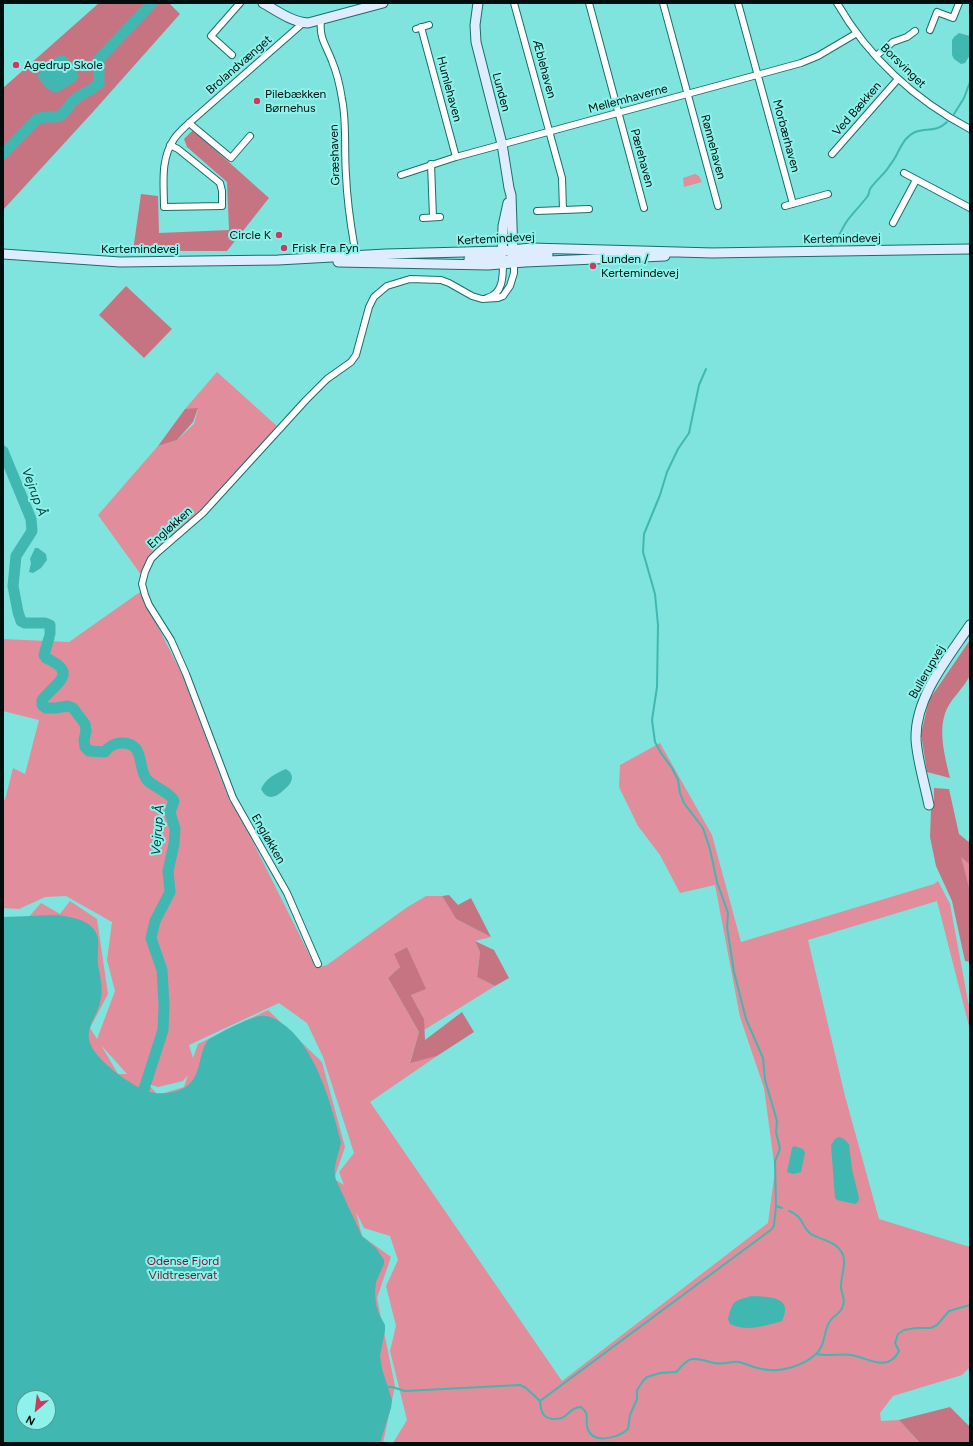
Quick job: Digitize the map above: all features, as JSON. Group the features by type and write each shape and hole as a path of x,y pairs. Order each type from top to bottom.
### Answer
{"main road":[{"path":"263,3 288,17 303,23 321,21 379,4"},
{"name":"Lunden","path":"478,3 475,25 476,42 502,144 511,195 514,256"},
{"name":"Lunden","path":"503,257 504,226 508,206 509,188"},
{"name":"Kertemindevej","path":"3,254 120,262 278,260 488,265 503,257 514,256 615,259 714,253 970,249"},
{"name":"Kertemindevej","path":"278,260 379,254 503,257 604,254 633,250 714,253"},
{"name":"Bullerupvej","path":"929,805 917,751 916,725 918,716 928,690 970,625"}],"street":[{"path":"232,55 211,36 240,3"},
{"name":"Æblehaven","path":"514,3 514,13 562,178 563,210"},
{"name":"Pærehaven","path":"588,3 644,208"},
{"name":"Rønnehaven","path":"663,3 718,206"},
{"name":"Morbærhaven","path":"738,3 793,204"},
{"name":"Borsvinget","path":"837,3 857,33 898,79 922,100 954,121 970,129"},
{"path":"930,30 937,12 953,18 959,3"},
{"name":"Græshaven","path":"321,21 321,38 336,70 343,100 348,208 354,244"},
{"name":"Brolandvænget","path":"170,145 178,149 220,183 222,191 222,206 164,207 164,166 166,154 170,145 174,138 303,23"},
{"name":"Humlehaven","path":"428,25 418,28 456,157"},
{"path":"876,56 893,42 907,37 915,31"},
{"name":"Mellemhaverne","path":"401,175 431,164 502,144 801,63 818,56 857,33"},
{"name":"Ved Bækken","path":"832,154 898,79"},
{"path":"189,124 231,158 250,136"},
{"path":"423,218 436,217 431,164"},
{"path":"904,173 970,208"},
{"path":"893,223 916,180"},
{"path":"785,206 828,194"},
{"path":"537,211 589,209"},
{"path":"482,299 498,298 507,291 513,280 514,256"},
{"path":"482,299 491,297 500,287 503,280 503,257"},
{"name":"Engløkken","path":"318,964 286,893 233,798 186,674 171,640 149,605 142,584 145,572 151,559 203,513 327,379 351,362 356,355 369,308 378,294 387,286 397,282 410,280 441,280 450,283 472,296 482,299"}],"green space":[{"path":"695,174 699,176 702,182 684,187 683,178"},
{"path":"217,372 278,427 208,505 155,550 145,564 142,576 98,515 158,446 177,440 194,424 198,409 185,409"},
{"path":"140,592 181,672 230,802 233,802 316,968 327,965 406,908 426,896 442,896 456,919 491,937 475,941 480,952 477,977 495,986 424,1030 424,1019 411,995 425,989 407,947 395,954 400,967 388,978 419,1032 410,1062 437,1056 370,1102 562,1381 768,1223 775,1170 764,1088 740,1017 715,885 680,893 660,855 638,826 619,787 620,765 660,743 712,835 741,942 934,884 938,881 950,904 970,1012 970,1030 937,901 808,940 845,1096 879,1219 970,1247 970,1367 962,1375 893,1396 880,1413 881,1421 899,1420 920,1443 393,1443 407,1420 390,1351 396,1326 386,1286 398,1260 390,1236 364,1228 356,1212 362,1236 391,1257 377,1298 395,1386 383,1443 3,1443 27,919 41,903 60,914 70,901 97,919 108,994 90,1028 97,1039 115,991 107,960 112,922 66,896 45,897 19,909 3,908 3,799 5,800 13,768 25,774 39,720 3,711 3,639 69,642","holes":["279,1003 307,1023 323,1057 354,1153 339,1172 344,1185 334,1179 345,1147 322,1062 268,1010 198,1044 193,1058 189,1045","101,1045 127,1074 118,1074","188,1075 184,1087 158,1095 148,1084 158,1087 183,1081"]},
{"path":"960,856 970,865 970,891"}],"shaded area":[{"path":"99,3 169,3 180,14 3,210 3,88"},
{"path":"193,130 269,198 227,251 133,251 141,194 158,196 159,233 229,230 227,182 187,147 184,139"},
{"path":"126,286 172,329 144,358 99,315"},
{"path":"198,408 193,422 177,440 158,446 185,409"},
{"path":"970,640 970,674 965,684 949,705 943,722 943,741 950,778 927,772 921,734 929,700"},
{"path":"934,788 949,789 959,834 970,843 970,865 961,857 970,891 970,962 965,961 952,901 936,866 930,837 931,810 934,808"},
{"path":"449,895 458,905 471,898 491,937 456,919 442,896"},
{"path":"475,941 494,950 509,978 495,986 477,977 480,952"},
{"path":"407,947 426,989 411,995 424,1019 425,1040 462,1012 474,1032 437,1056 410,1063 419,1032 388,978 400,967 394,954"},
{"path":"950,1407 970,1427 970,1443 920,1443 899,1420"}],"water":[{"path":"959,33 970,36 970,55 965,63 961,64 954,59 952,55 952,40"},
{"path":"60,55 70,60 79,77 75,82 56,93 46,88 37,76 48,64"},
{"path":"35,548 38,548 46,554 47,560 41,568 33,573 29,572 31,563 30,559"},
{"path":"286,769 292,776 290,784 282,792 275,796 266,796 261,789 265,782 278,772"},
{"name":"Odense Fjord Vildtreservat","path":"57,915 76,918 88,924 96,933 98,939 98,961 102,993 99,1008 90,1027 90,1043 100,1058 108,1066 138,1087 155,1093 168,1093 180,1090 187,1086 192,1081 198,1070 205,1045 208,1040 219,1033 256,1017 266,1016 278,1021 292,1032 303,1045 312,1059 327,1093 341,1142 335,1167 335,1177 362,1236 376,1248 384,1260 384,1264 376,1282 375,1293 379,1314 385,1325 380,1356 382,1369 392,1400 380,1443 3,1443 3,917"},
{"path":"839,1137 844,1139 849,1144 852,1169 859,1198 858,1202 855,1204 837,1200 835,1198 831,1145 835,1139"},
{"path":"794,1146 803,1149 805,1153 801,1172 793,1174 787,1172 792,1148"},
{"path":"752,1296 772,1298 782,1302 785,1307 785,1313 782,1321 749,1328 743,1328 730,1324 728,1319 731,1308 735,1302 737,1300"}],"waterway":[{"name":"Vejrup Å","path":"3,154 37,119 61,115 76,98 99,83 99,59 152,3"},
{"path":"954,114 964,98 970,82"},
{"path":"830,247 847,221 868,196 872,186 886,171 906,139 911,134 921,130 937,128 947,122"},
{"path":"388,1387 405,1391 520,1385 526,1388 540,1401 772,1229 774,1225 776,1206 775,1161 780,1149 776,1132 777,1121 765,1080 763,1058 746,1019 734,972 727,927 728,913 717,882 710,849 703,828 684,803 680,793 678,780 655,742 652,720 657,687 658,625 655,594 643,552 644,534 660,495 667,472 678,449 689,433 699,385 706,369"},
{"name":"Vejrup Å","path":"3,451 31,519 32,531 16,556 13,586 18,612 21,621 25,623 45,623 50,625 50,634"},
{"name":"Vejrup Å","path":"49,638 44,655 46,658 56,663 61,668 63,673 59,683 42,700 42,705 46,708 68,706 73,708 85,724 85,747 89,751 105,752 111,746 120,743 134,746 140,757 142,769 147,780 170,795 174,801 170,812 175,829 174,844 168,871 170,892 155,921 151,938 162,970 164,1006 163,1030 144,1089"},
{"path":"776,1206 782,1208"},
{"path":"540,1401 544,1416 553,1419 562,1418 573,1409 581,1407 586,1412 587,1426 591,1435 607,1438 619,1435 628,1429 630,1415 637,1399 637,1390 647,1377 660,1373 676,1372 685,1362 692,1359 718,1363 739,1362 759,1368 776,1370 791,1368 811,1358 819,1350 831,1319 840,1312 843,1305 844,1300 841,1284 844,1259 837,1247 811,1234 805,1228 800,1219 794,1213 789,1211"},
{"path":"817,1354 851,1355 883,1363 894,1358 899,1351 895,1343 898,1334 904,1330 931,1328 937,1325 949,1311 970,1305"}],"place":[{"name":"Agedrup Skole","path":"16,65"},
{"name":"Pilebækken Børnehus","path":"257,101"},
{"name":"Circle K","path":"279,235"},
{"name":"Frisk Fra Fyn","path":"284,248"},
{"name":"Lunden / Kertemindevej","path":"593,266"}]}
